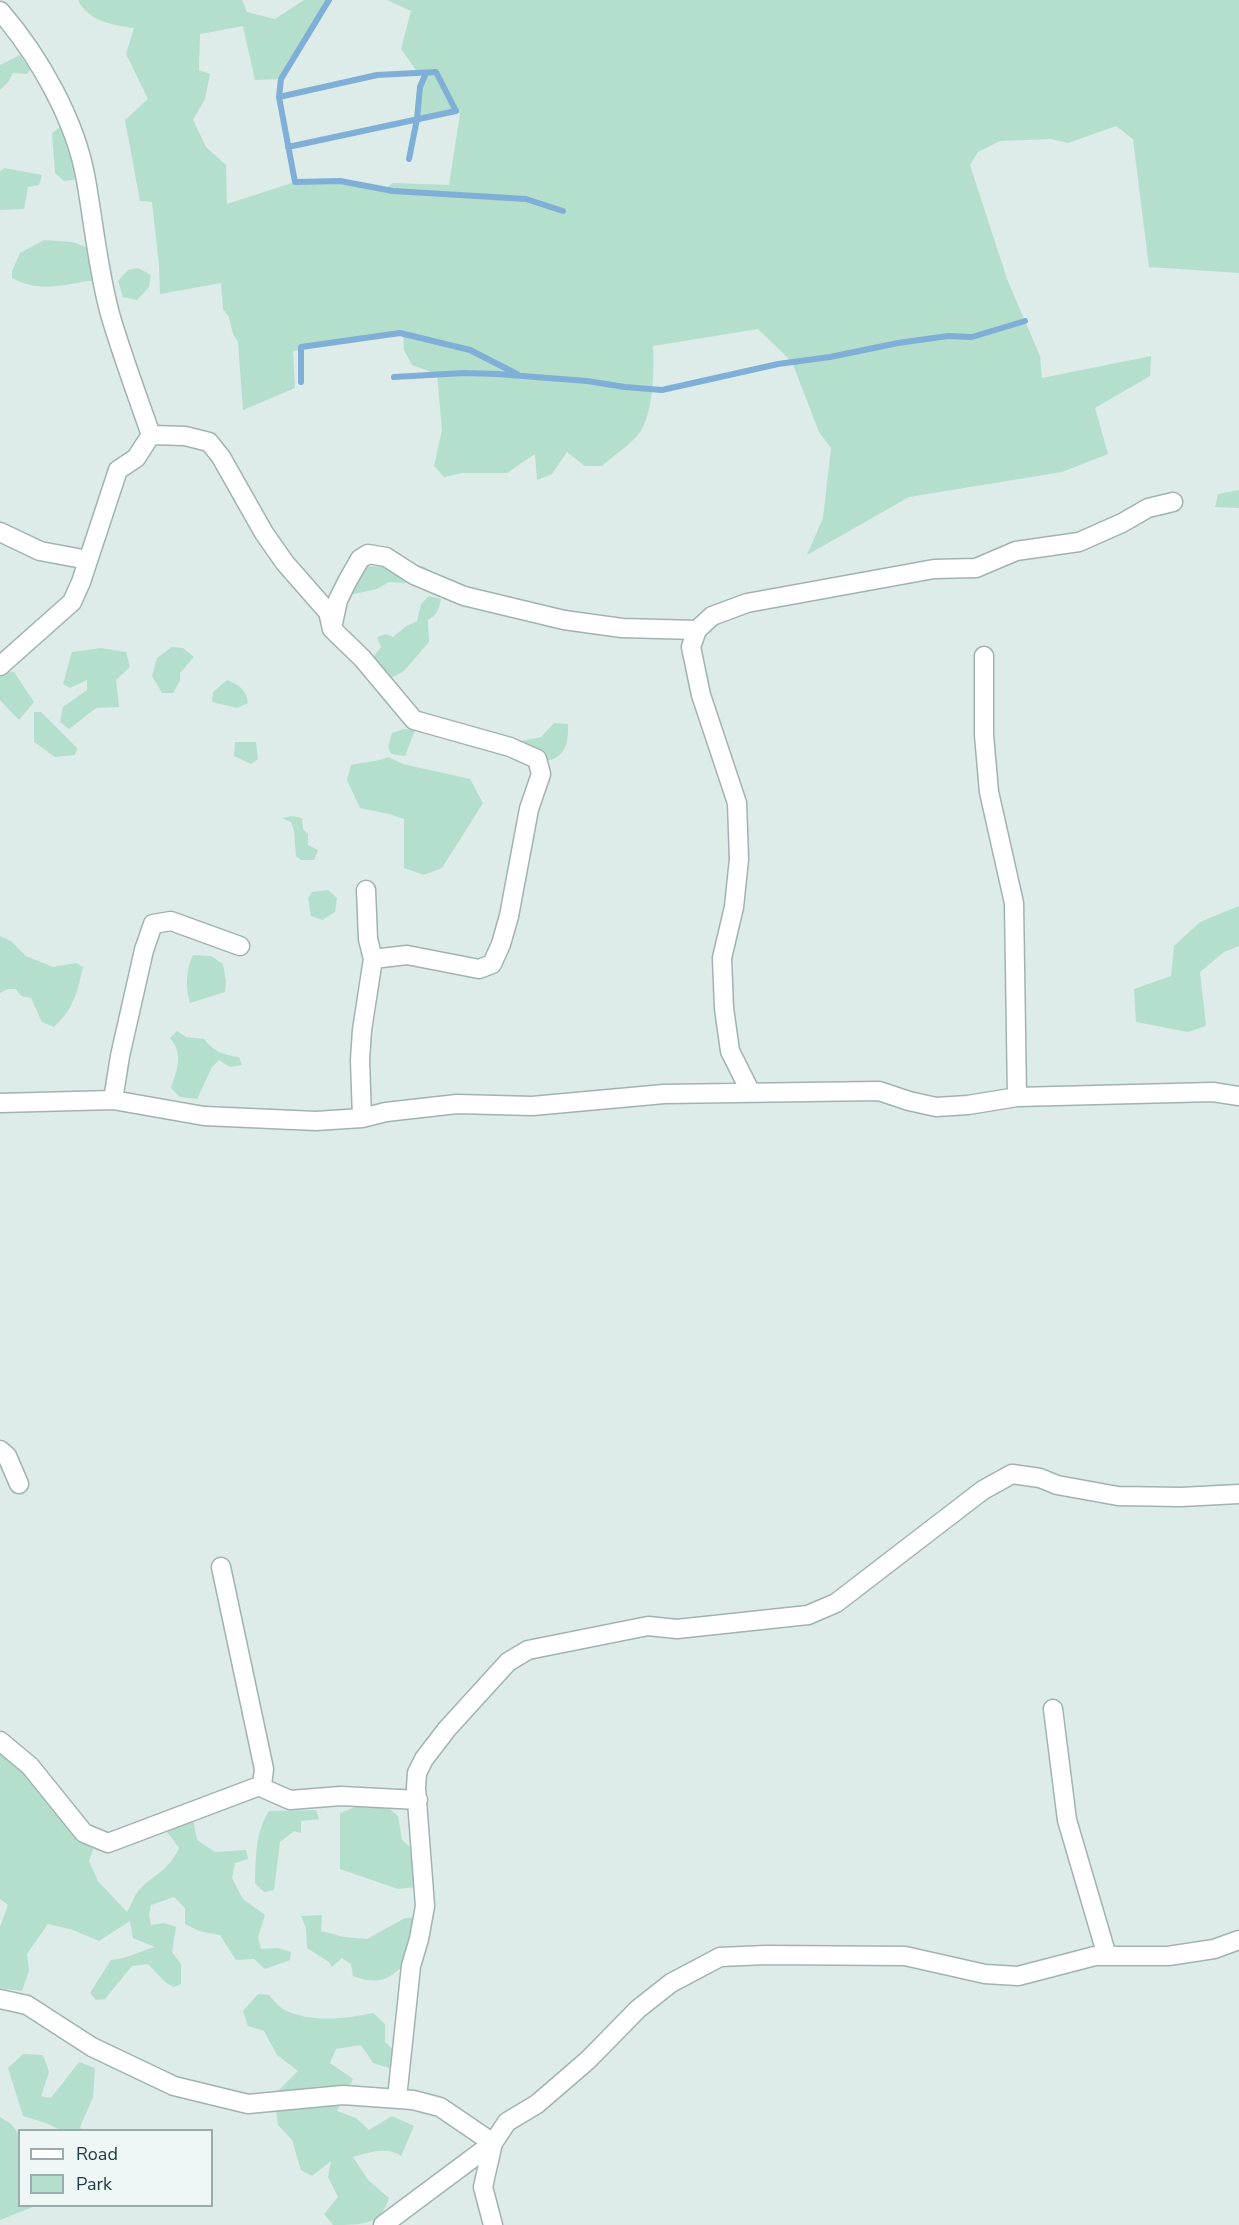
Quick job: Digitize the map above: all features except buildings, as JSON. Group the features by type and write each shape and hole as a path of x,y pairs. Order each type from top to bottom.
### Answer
{"street":[{"path":"0,11 43,70 72,130 86,178 94,238 110,314 151,435"},
{"path":"0,666 72,602 118,470 136,458 151,435"},
{"path":"151,435 185,436 209,442 221,457 264,533 285,563 328,612 332,629 363,658 414,720 510,747 537,759 541,774 529,809 518,857 509,916 501,944 492,964 479,969 407,955 373,959"},
{"path":"752,1093 730,1051 724,998 722,958 734,907 739,859 737,803 702,695 691,646 697,630 712,616 747,603 934,569 976,567 1016,551 1079,542 1122,523 1148,508 1173,501"},
{"path":"0,532 40,551 88,560"},
{"path":"332,629 338,600 360,559 368,554 386,556 414,575 464,596 564,620 622,628 697,630"},
{"path":"984,656 984,735 989,792 1014,903 1017,1097"},
{"path":"362,1118 360,1060 362,1030 373,959 368,939 366,890"},
{"path":"113,1100 120,1056 144,950 153,924 171,921 240,946"},
{"path":"0,1103 113,1100 204,1116 316,1121 362,1118 386,1112 457,1104 532,1106 664,1094 879,1091 936,1107 968,1105 1017,1097 1213,1092 1239,1096"},
{"path":"0,1450 7,1456 19,1484"},
{"path":"397,2098 411,1966 425,1906 416,1788 417,1773 424,1759 466,1706 508,1662 528,1650 648,1626 677,1629 808,1615 836,1603 983,1490 1012,1474 1118,1496 1181,1497 1239,1494"},
{"path":"221,1567 264,1769 262,1785 268,1792 290,1800 341,1796 418,1800"},
{"path":"1053,1709 1066,1820 1107,1956"},
{"path":"0,1740 30,1766 84,1833 108,1843 262,1785"},
{"path":"383,2225 493,2143 507,2122 537,2104 588,2060 638,2009 671,1983 720,1957 905,1956 985,1974 1018,1976 1095,1956 1168,1956 1214,1949 1239,1940"},
{"path":"0,1999 27,2005 92,2047 174,2086 248,2104 343,2096 397,2098 440,2108 493,2143"},
{"path":"493,2143 483,2187 493,2225"}],"green space":[{"path":"78,0 242,0 247,12 275,19 304,0 329,0 281,79 255,80 243,26 200,34 199,70 210,74 205,99 193,120 206,147 226,165 227,204 295,182 340,181 384,189 393,183 449,185 460,114 456,111 417,119 420,87 426,73 418,73 401,49 411,11 387,0 1239,0 1239,273 1149,267 1133,139 1116,126 1068,143 1051,139 1000,141 978,152 970,165 1007,279 1040,356 1042,378 1151,356 1150,376 1095,408 1108,454 1062,472 909,497 807,555 823,518 831,448 819,432 792,362 758,329 653,346 652,393 643,428 633,440 602,466 585,466 567,452 552,474 537,480 535,454 507,473 462,473 444,477 434,466 442,430 437,374 412,365 404,350 403,332 293,351 295,388 243,410 238,342 233,334 229,317 223,309 221,283 160,294 152,202 140,201 125,120 148,99 126,54 134,28 101,21 88,13"},
{"path":"20,55 30,70 27,74 13,73 0,90 0,65"},
{"path":"64,124 80,179 64,181 55,173 52,133"},
{"path":"5,168 42,175 39,185 28,187 24,209 0,210 0,171"},
{"path":"44,240 72,242 91,249 96,280 44,287 23,283 12,278 12,271 20,253"},
{"path":"138,268 151,275 149,287 137,300 123,297 118,281 128,270"},
{"path":"1239,490 1239,508 1215,507 1218,494"},
{"path":"350,566 423,566 428,570 428,578 423,582 389,582 377,589 349,595"},
{"path":"429,596 441,599 434,616 428,620 429,642 404,671 387,680 370,661 381,647 377,637 386,634 393,637 417,621 421,604"},
{"path":"172,647 183,648 194,657 180,673 180,681 173,693 162,693 152,676 157,658"},
{"path":"101,648 126,652 130,667 116,680 119,707 96,708 69,729 60,722 63,707 87,690 87,680 70,688 63,684 72,652"},
{"path":"2,670 14,672 34,702 19,720 0,700 0,672"},
{"path":"227,680 241,688 246,694 248,703 237,708 212,702 213,692"},
{"path":"34,712 41,712 77,748 75,755 55,757 34,742"},
{"path":"554,723 568,724 568,737 561,754 547,761 515,761 512,752 522,741 541,737"},
{"path":"404,729 415,730 405,756 391,754 388,747 392,733"},
{"path":"235,742 256,742 258,759 251,764 234,756"},
{"path":"388,757 403,764 470,779 483,803 442,868 424,875 404,868 404,819 360,808 347,780 351,765"},
{"path":"292,816 302,818 303,829 308,834 308,845 318,850 314,860 301,860 296,856 291,822 282,818"},
{"path":"328,890 337,898 335,912 322,920 311,916 308,898 312,892"},
{"path":"1239,906 1239,946 1224,952 1200,972 1206,1026 1188,1032 1136,1022 1134,989 1171,976 1174,946 1200,922"},
{"path":"0,936 11,941 26,956 53,967 76,963 83,967 74,1000 54,1027 42,1022 31,998 21,996 16,989 8,989 0,993"},
{"path":"193,955 211,956 223,964 225,992 190,1003 187,979"},
{"path":"177,1031 186,1037 204,1039 220,1052 239,1057 242,1065 230,1067 219,1060 212,1067 197,1099 180,1097 171,1088 178,1056 170,1038"},
{"path":"0,1746 95,1844 89,1861 98,1881 127,1912 139,1890 170,1863 179,1848 164,1828 193,1819 197,1840 215,1852 246,1850 248,1859 235,1863 232,1878 243,1899 265,1915 258,1937 261,1949 278,1948 291,1952 290,1960 265,1969 254,1959 236,1960 220,1935 199,1931 185,1924 185,1908 174,1897 151,1905 149,1914 151,1925 164,1923 176,1927 172,1952 181,1964 181,1984 174,1987 166,1983 148,1964 132,1966 105,1999 96,2000 90,1993 111,1960 128,1957 155,1947 133,1938 130,1921 99,1941 73,1930 48,1924 27,1954 29,1971 22,1991 0,1988 0,1927 8,1905 0,1899"},
{"path":"363,1804 384,1804 398,1816 402,1840 421,1857 425,1886 398,1889 340,1869 340,1813"},
{"path":"316,1810 319,1819 301,1821 301,1833 294,1831 280,1842 274,1890 264,1892 255,1883 256,1855 261,1828 269,1811"},
{"path":"322,1915 321,1931 344,1937 367,1939 405,1918 420,1917 415,1955 394,1974 381,1980 373,1981 353,1976 351,1964 342,1958 332,1967 329,1962 307,1948 306,1928 301,1916"},
{"path":"258,1994 269,1995 283,2009 304,2016 339,2018 373,2013 385,2024 385,2042 401,2057 395,2070 373,2063 361,2045 336,2049 330,2063 353,2079 337,2111 356,2118 369,2130 392,2116 414,2126 401,2156 384,2151 353,2157 368,2180 389,2198 381,2214 369,2222 333,2225 324,2214 338,2197 328,2177 331,2161 312,2176 301,2170 292,2140 278,2125 274,2095 298,2071 277,2055 264,2031 248,2026 243,2011"},
{"path":"23,2054 43,2055 49,2072 41,2096 51,2098 79,2062 95,2068 93,2097 81,2129 59,2129 23,2116 8,2068"},
{"path":"0,2117 11,2124 18,2133 18,2207 32,2207 0,2220"}],"waterway":[{"path":"329,0 281,79 279,97 295,182 340,181 393,191 526,199 563,211"},
{"path":"279,97 377,75 436,72 456,111 288,147"},
{"path":"409,159 417,119 420,87 426,73"},
{"path":"394,377 464,373 497,374 662,390 778,364 830,357 898,343 948,336 972,337 1025,321"},
{"path":"301,382 301,347 400,333 470,350 517,374"}]}
